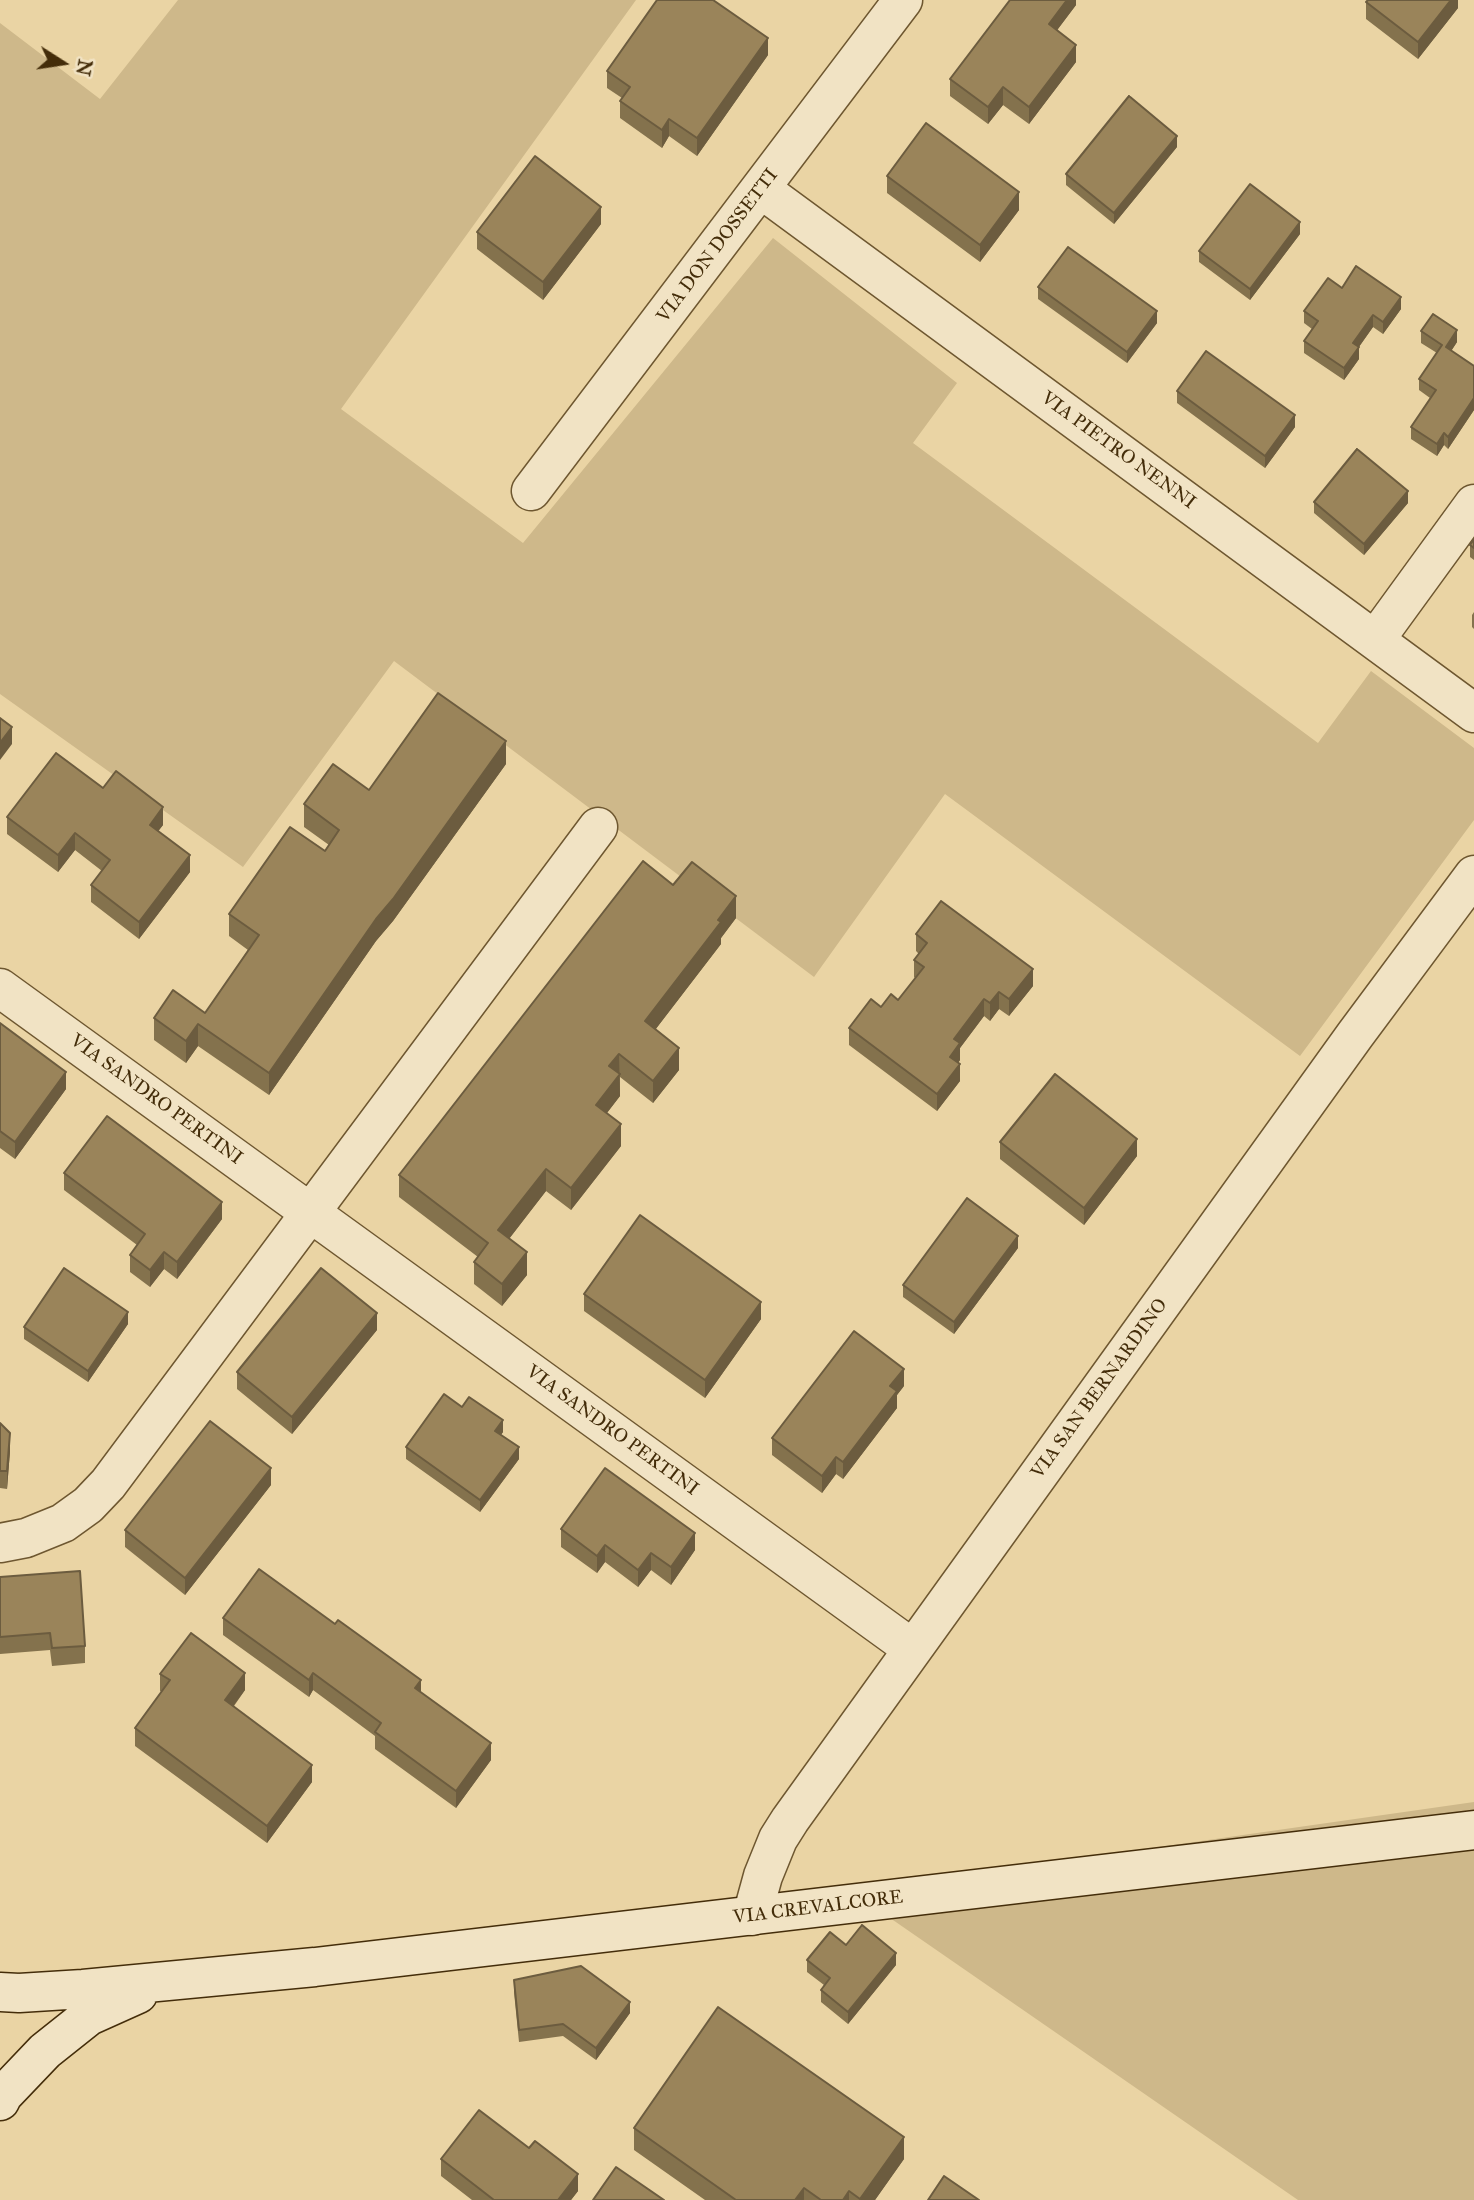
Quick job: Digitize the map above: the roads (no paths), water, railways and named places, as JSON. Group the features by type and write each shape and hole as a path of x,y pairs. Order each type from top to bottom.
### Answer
{"street":[{"name":"VIA DON DOSSETTI","path":"531,491 903,0"},
{"name":"VIA PIETRO NENNI","path":"761,190 1474,713"},
{"path":"1375,640 1474,504"},
{"path":"0,1543 26,1538 63,1523 88,1505 108,1485 598,827"},
{"name":"VIA SAN BERNARDINO","path":"752,1916 763,1876 778,1839 1355,1035 1474,875"},
{"name":"VIA SANDRO PERTINI","path":"0,988 913,1649"},
{"name":"VIA CREVALCORE","path":"0,1992 162,1982 315,1967 1474,1830"},
{"name":"VIA CREVALCORE","path":"0,2101 45,2051 89,2017 162,1982"}]}
